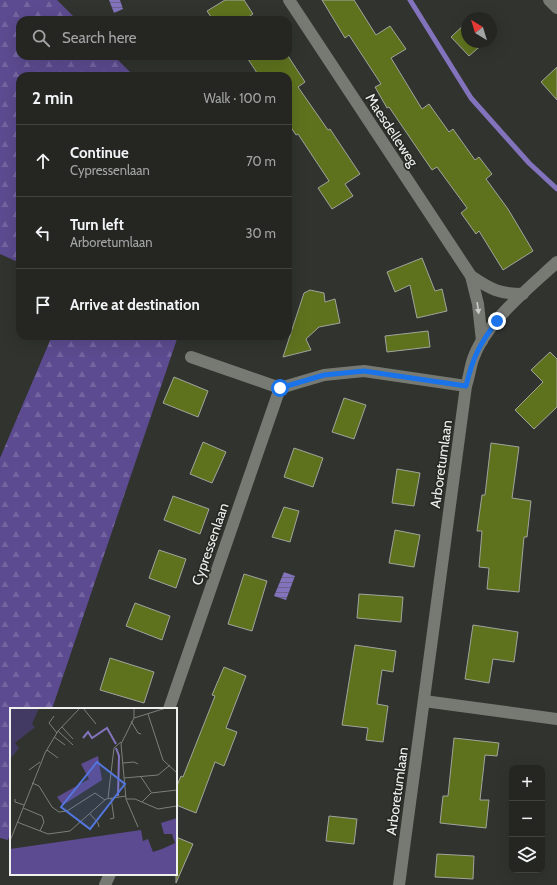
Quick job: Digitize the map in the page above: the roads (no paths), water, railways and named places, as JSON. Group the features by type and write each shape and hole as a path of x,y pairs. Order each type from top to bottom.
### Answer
{"street":[{"name":"Maesdelleweg","path":"289,0 471,276 478,304 482,340"},
{"path":"549,0 557,8"},
{"name":"Arboretumlaan","path":"399,885 466,386 473,359 482,340 497,321 557,262"},
{"name":"Maesdelleweg","path":"471,276 489,288 505,294 523,294"},
{"path":"191,357 280,388 324,375 364,371 466,386"},
{"name":"Cypressenlaan","path":"168,708 280,388"},
{"path":"424,701 557,719"},
{"path":"105,885 110,875"}],"waterway":[{"path":"410,0 471,98 529,163 557,189"}]}
